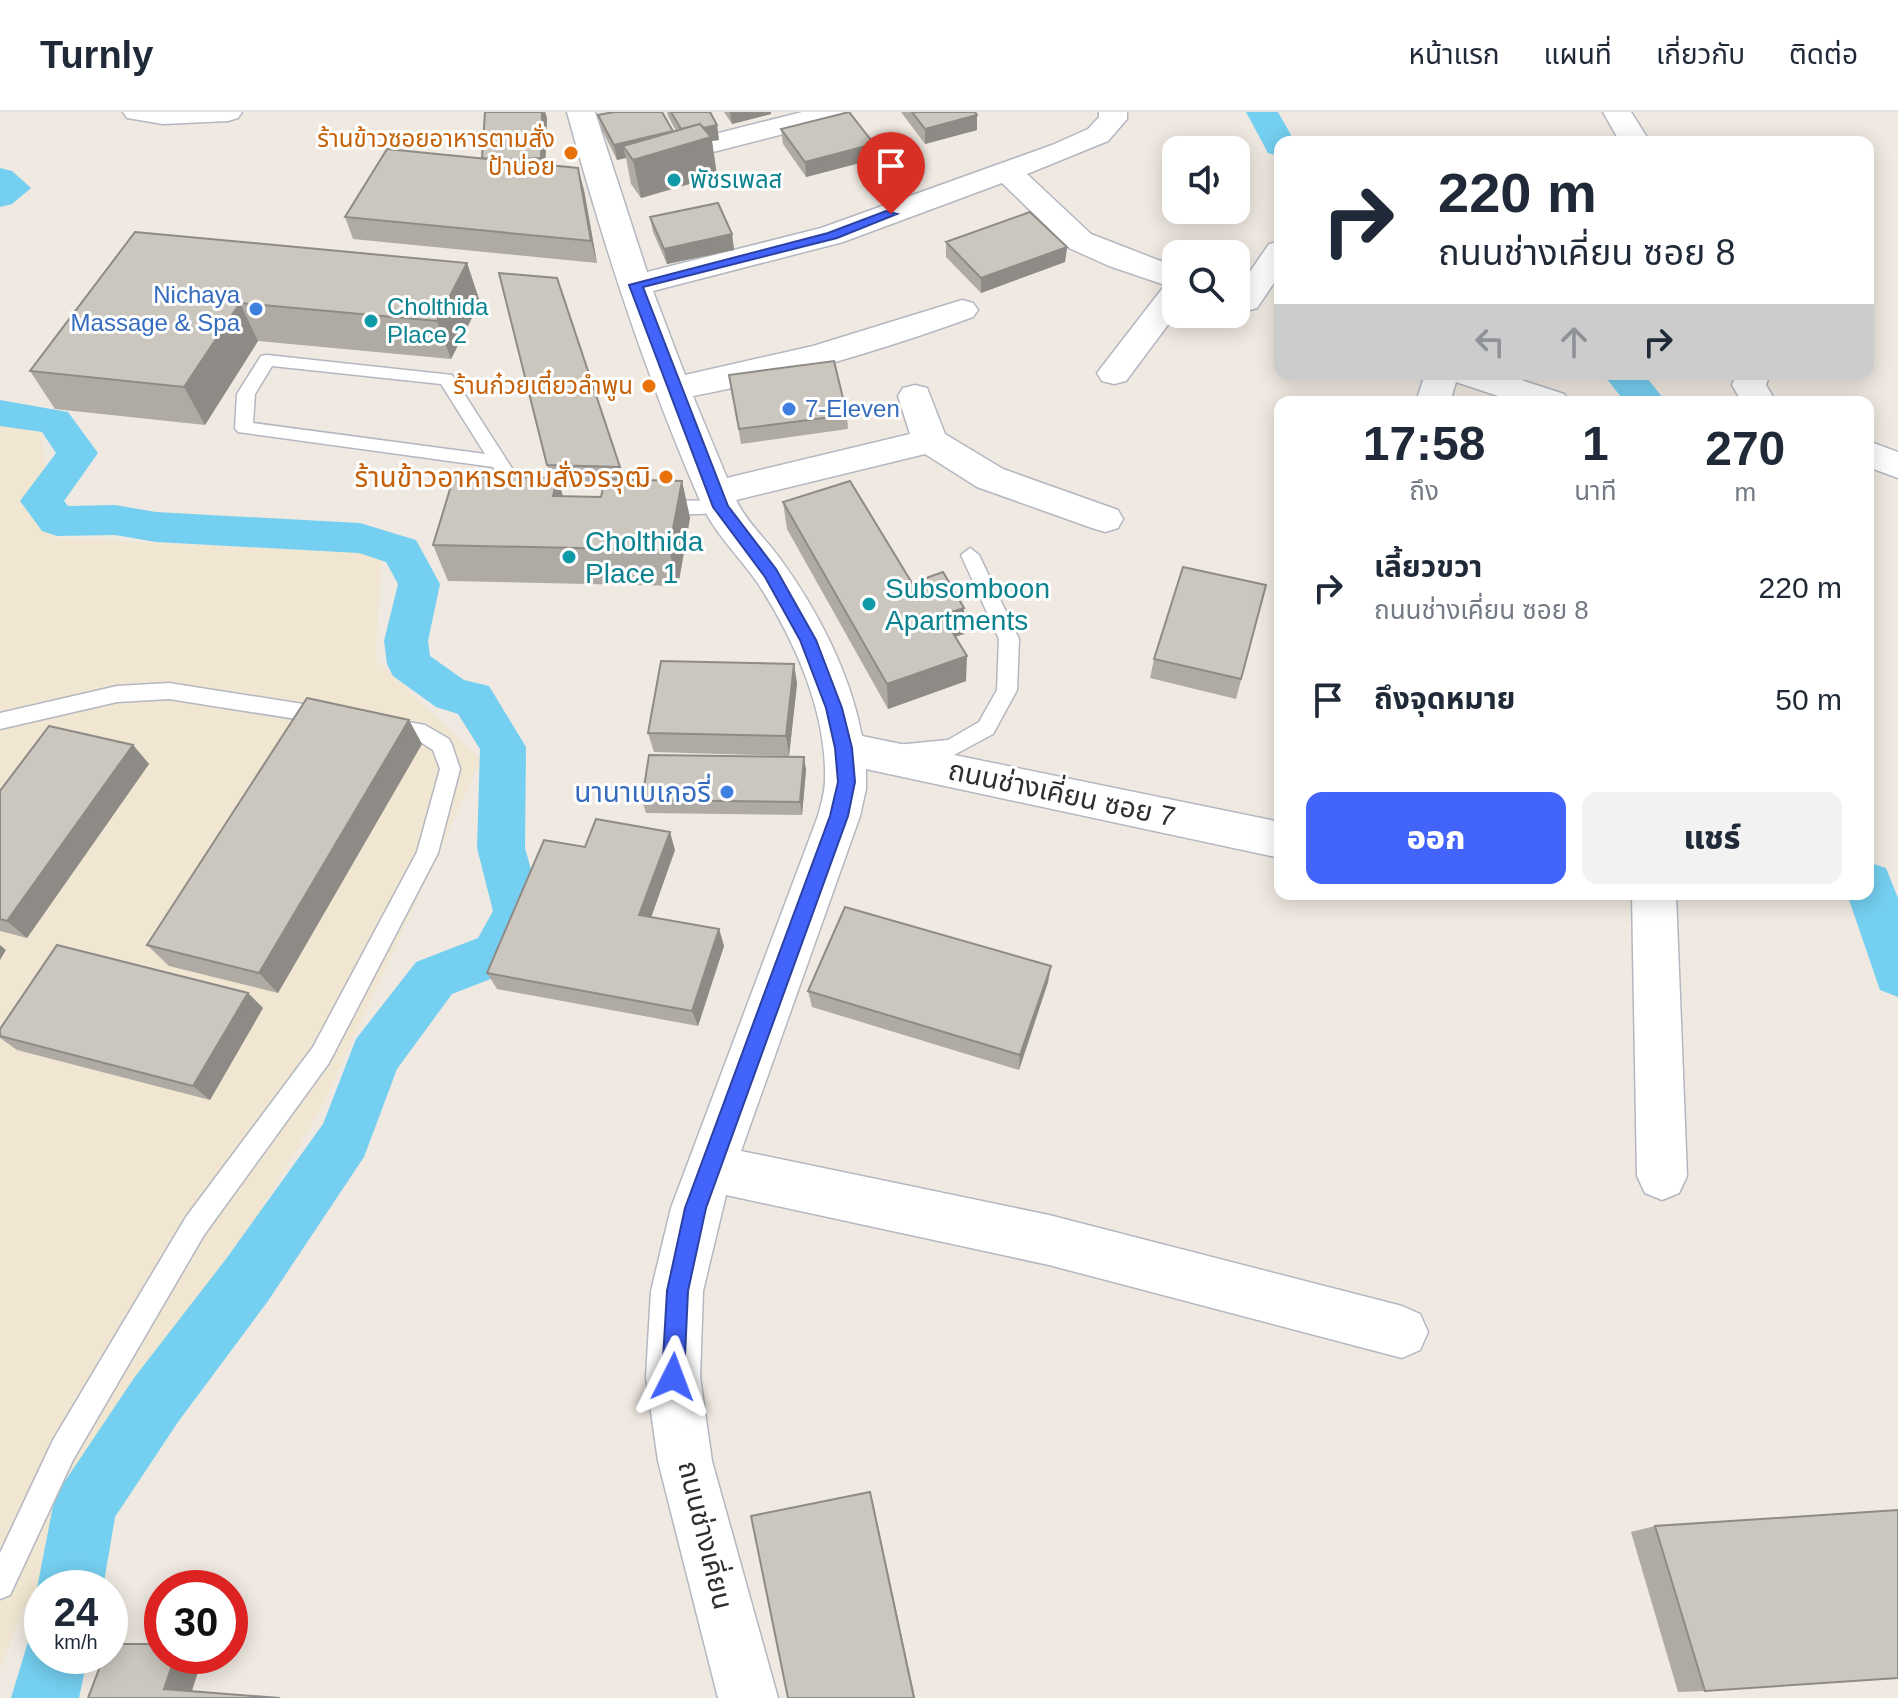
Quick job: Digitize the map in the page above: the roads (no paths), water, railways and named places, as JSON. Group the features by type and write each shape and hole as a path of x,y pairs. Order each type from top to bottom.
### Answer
{"street":[{"path":"137,112 163,115 228,112"},
{"name":"ถนนช่างเคี่ยน","path":"581,112 597,173 636,285 718,500 771,573 808,640 834,708 843,748 846,782 839,816 696,1208 677,1291 673,1377 685,1461 748,1698"},
{"path":"597,173 836,112"},
{"path":"636,285 832,235 1098,135 1113,119 1113,112"},
{"path":"1617,112 1631,136"},
{"path":"1007,171 1080,241 1162,273"},
{"path":"1250,288 1274,258"},
{"path":"1250,302 1274,310"},
{"path":"675,388 770,370 875,341 962,310"},
{"path":"1114,373 1162,310"},
{"path":"1485,380 1534,396"},
{"path":"915,396 930,441 990,478 1105,519"},
{"path":"718,500 930,441"},
{"path":"1874,456 1898,466"},
{"name":"ถนนช่างเคี่ยน ซอย 7","path":"843,748 1274,839"},
{"path":"1654,900 1662,1176"},
{"path":"710,1168 1049,1240 1402,1332"}],"lane":[{"path":"499,462 244,428 246,394 267,360 446,379 499,462 522,501 537,502"},
{"path":"644,505 718,500"},
{"path":"843,748 910,752 952,748 986,728 1007,690 1009,639 970,555"},
{"path":"0,721 117,694 169,691 418,731 442,745 450,769 427,853 321,1055 195,1226 63,1450 0,1585"}],"waterway":[{"path":"1262,112 1275,136"},
{"path":"0,178 14,188 0,197"},
{"path":"1627,380 1642,396"},
{"path":"0,413 54,421 78,453 41,501 57,521 115,520 156,527 360,538 401,551 419,584 406,641 409,664 452,695 473,699 503,747 501,848 518,912 496,954 434,978 375,1056 345,1139 247,1280 156,1400 85,1506 73,1570"},
{"path":"1874,900 1898,974"},
{"path":"45,1698 51,1674"}],"place":[{"name":"ร้านข้าวซอยอาหารตามสั่ง ป้าน่อย","path":"571,153"},
{"name":"พัชรเพลส","path":"674,180"},
{"name":"Nichaya Massage & Spa","path":"256,309"},
{"name":"Cholthida Place 2","path":"371,321"},
{"name":"ร้านก๋วยเตี๋ยวลำพูน","path":"649,386"},
{"name":"7-Eleven","path":"789,409"},
{"name":"ร้านข้าวอาหารตามสั่งวรวุฒิ","path":"666,477"},
{"name":"Cholthida Place 1","path":"569,557"},
{"name":"Subsomboon Apartments","path":"869,604"},
{"name":"นานาเบเกอรี่","path":"727,792"}]}
